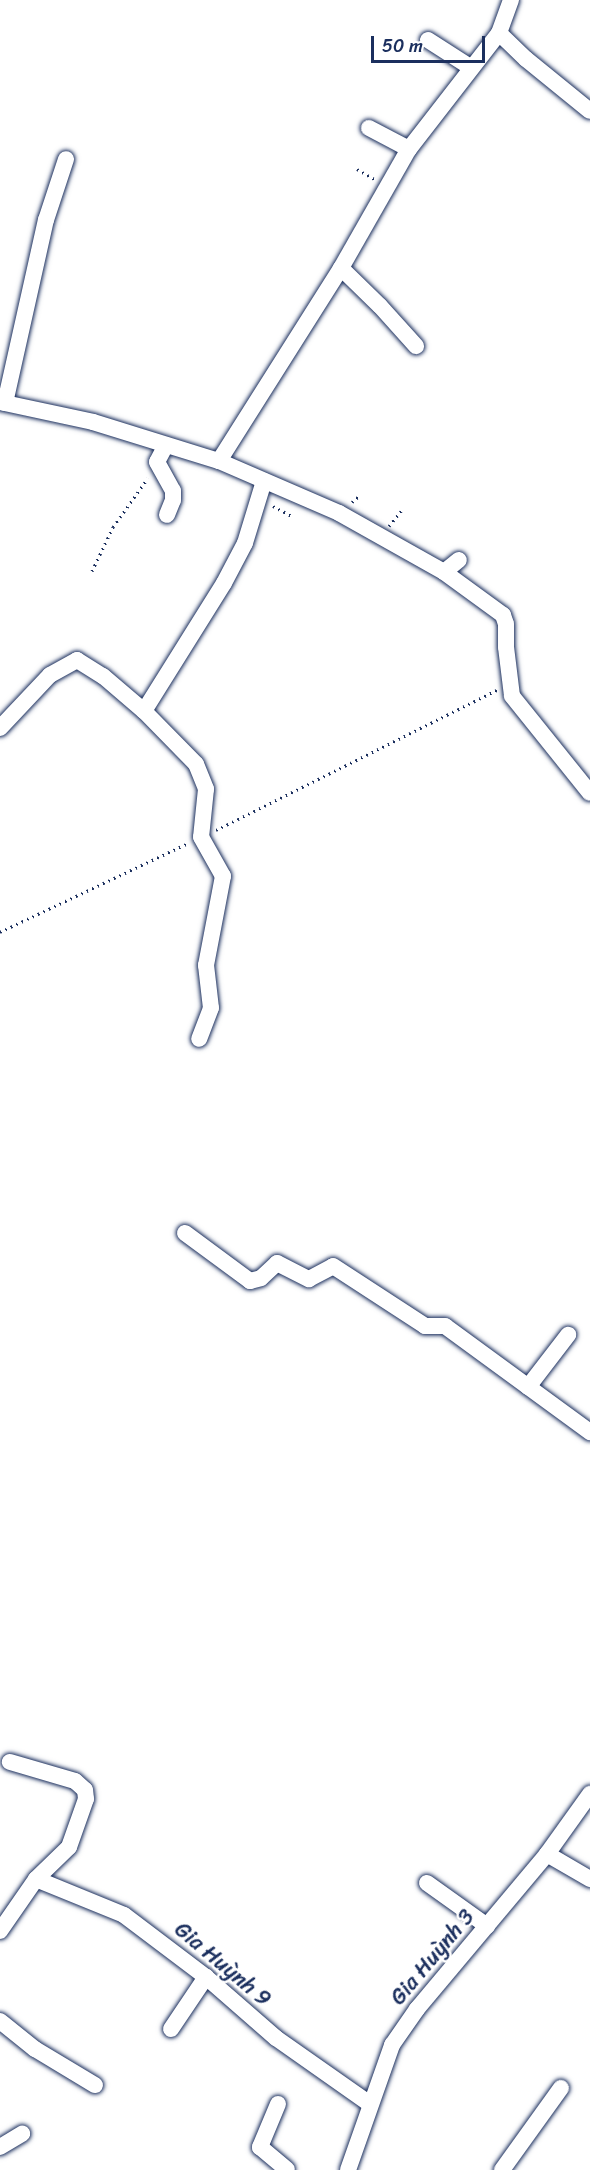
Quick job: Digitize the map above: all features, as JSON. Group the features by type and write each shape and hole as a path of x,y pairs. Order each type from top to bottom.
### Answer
{"street":[{"path":"219,461 341,268 409,149 470,67 499,33 511,0"},
{"path":"499,33 526,59 590,111"},
{"path":"428,40 470,67"},
{"path":"369,128 409,149"},
{"path":"66,159 46,220 2,402 93,422 219,461 339,513 444,572 503,615 506,624 512,696 590,793"},
{"path":"341,268 381,306 416,346"},
{"path":"166,445 158,462 173,491 173,500 167,515"},
{"path":"144,711 224,583 245,543 264,481"},
{"path":"444,572 459,561"},
{"path":"0,728 50,675 77,660 103,676 144,711 196,764 206,789 206,846 223,876 223,888 206,965 211,1008 199,1039"},
{"path":"185,1233 250,1281 256,1282 272,1264 277,1263 309,1279 333,1266 425,1326 445,1326 590,1432"},
{"path":"528,1387 568,1335"},
{"path":"0,1931 36,1879 69,1846 86,1799 85,1790 75,1780 10,1762"},
{"name":"Gia Huỳnh 3","path":"348,2170 392,2045 417,2009 547,1854 590,1794"},
{"path":"547,1854 590,1879"},
{"name":"Gia Huỳnh 9","path":"36,1879 124,1915 206,1977 276,2038 370,2104"},
{"path":"427,1883 487,1926"},
{"path":"171,2029 206,1977"},
{"path":"0,2022 35,2049 95,2085"},
{"path":"502,2170 561,2088"},
{"path":"278,2104 260,2147 287,2170"},
{"path":"0,2147 22,2134"}],"path":[{"path":"357,169 388,187"},
{"path":"92,571 113,527 131,506 158,462"},
{"path":"259,499 292,516"},
{"path":"0,932 206,846 510,684"}]}
